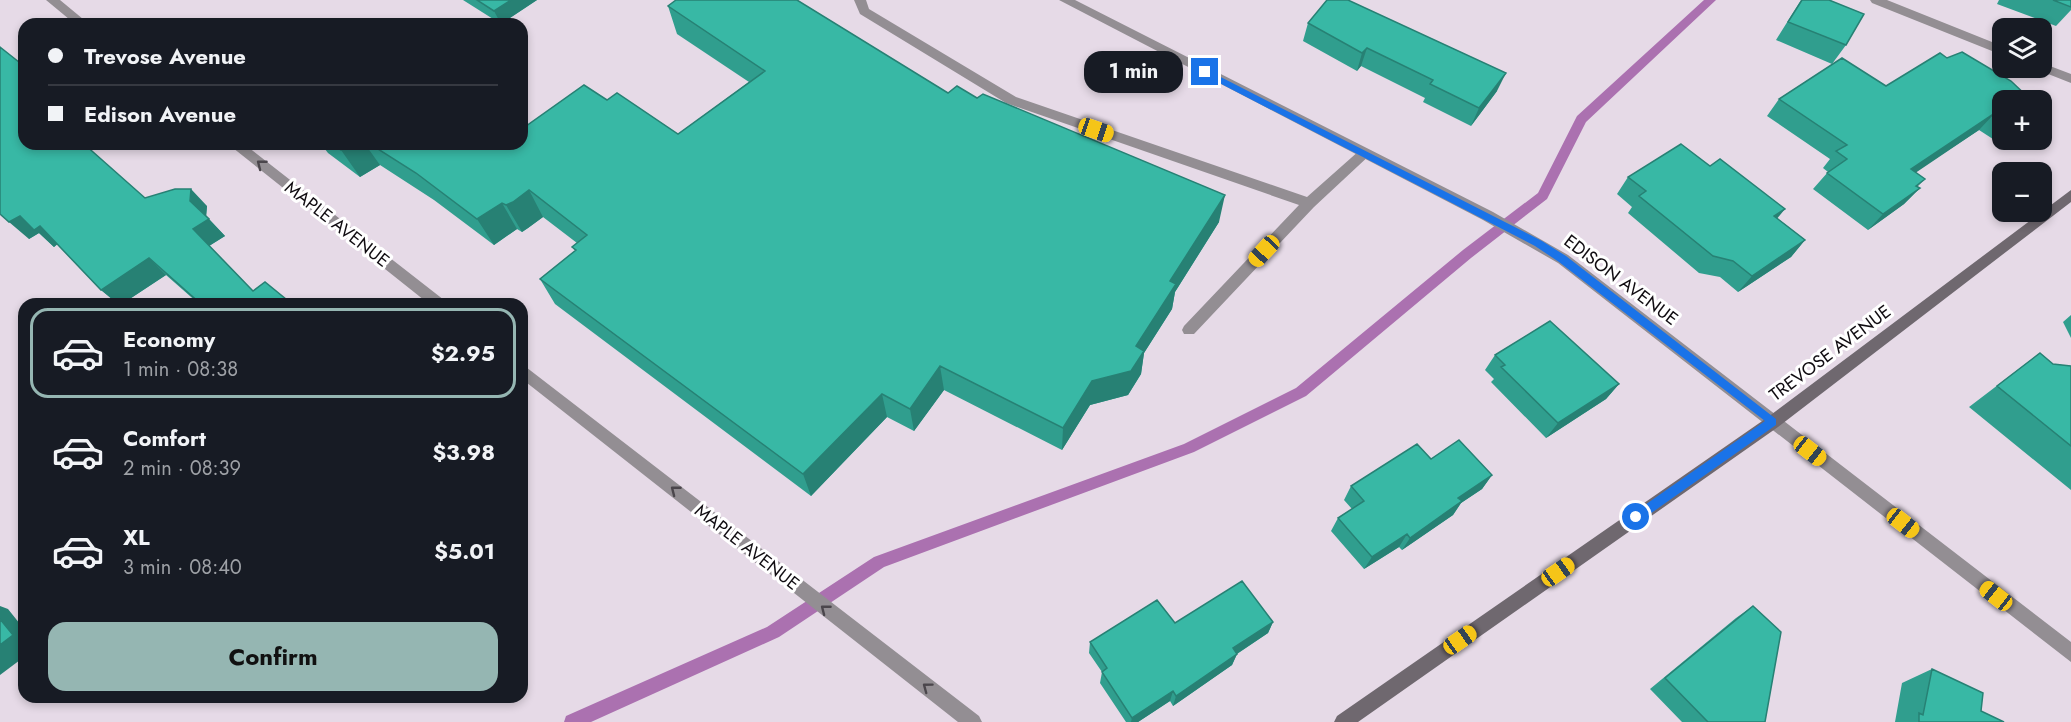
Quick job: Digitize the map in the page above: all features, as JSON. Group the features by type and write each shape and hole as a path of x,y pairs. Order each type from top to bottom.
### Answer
{"street":[{"path":"52,0 75,18"},
{"path":"860,0 864,11 1011,100 1309,203"},
{"name":"EDISON AVENUE","path":"1065,0 1488,216 1563,259 2071,653"},
{"path":"1876,0 1992,47"},
{"path":"2052,71 2071,79"},
{"name":"MAPLE AVENUE","path":"243,150 431,298"},
{"path":"1189,330 1309,203 1365,153"},
{"name":"TREVOSE AVENUE","path":"1342,722 1773,422 2071,195"},
{"name":"MAPLE AVENUE","path":"528,375 973,722"}],"building":[{"path":"477,0 511,0 494,11"},
{"path":"676,0 797,0 948,93 957,86 977,98 983,94 1225,195 1170,281 1176,284 1136,346 1144,351 1131,371 1092,381 1063,428 940,366 910,409 882,394 803,474 540,279 576,250 572,247 587,235 529,190 513,202 506,205 502,203 477,219 416,173 380,150 528,150 528,125 584,85 607,100 617,93 678,134 765,71 668,6"},
{"path":"1327,0 1348,0 1506,73 1479,108 1430,84 1433,80 1367,48 1362,53 1308,23"},
{"path":"1802,0 1829,0 1864,14 1846,45 1788,22"},
{"path":"2053,0 2071,0 2071,7"},
{"path":"0,47 18,61 18,150 91,150 145,198 175,189 191,189 190,201 209,219 193,229 253,291 265,282 285,298 194,298 149,258 101,290 40,226 34,230 20,216 9,222 0,214"},
{"path":"1962,52 1992,70 1992,78 2006,78 2020,90 1992,90 1992,115 1911,169 1925,179 1916,186 1920,188 1883,214 1827,173 1847,159 1836,151 1847,145 1779,99 1842,58 1886,86 1940,53 1947,58"},
{"path":"1681,144 1710,166 1720,159 1785,209 1774,216 1805,240 1752,276 1733,261 1713,256 1639,196 1646,191 1628,177"},
{"path":"1550,321 1619,384 1558,423 1501,367 1505,365 1495,355"},
{"path":"2040,353 2053,364 2071,366 2071,446 1997,386"},
{"path":"1459,440 1492,475 1458,498 1462,501 1410,538 1407,534 1372,557 1338,518 1364,501 1351,486 1417,444 1431,459"},
{"path":"1242,581 1273,622 1233,648 1237,654 1176,696 1173,691 1132,718 1102,672 1107,668 1090,642 1157,600 1175,623"},
{"path":"1753,606 1781,632 1765,722 1708,722 1665,678"},
{"path":"0,619 13,635 0,645"},
{"path":"1932,669 1983,693 1981,711 2004,722 1919,722 1919,713 1923,715"}],"waterway":[{"path":"572,722 773,632 879,562 1189,448 1301,392 1467,254 1543,196 1581,119 1711,0"}],"route":[{"path":"1205,72 1539,244 1563,259 1773,422 1636,517"}]}
